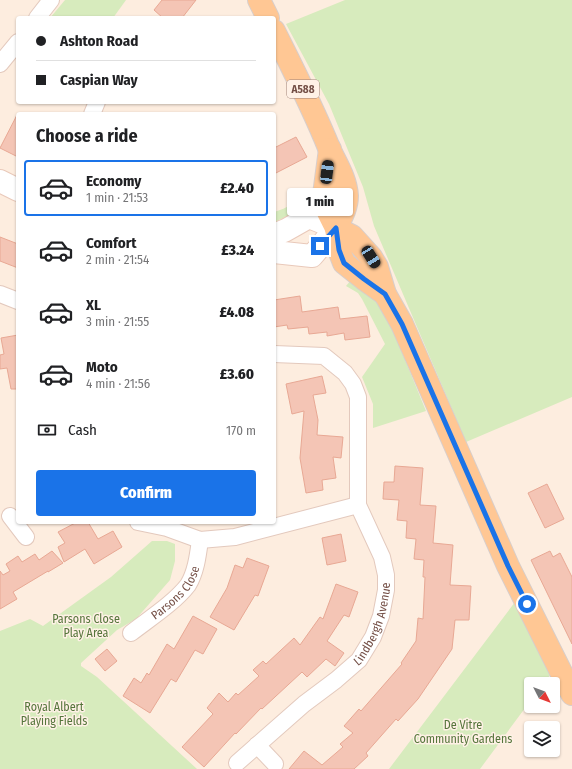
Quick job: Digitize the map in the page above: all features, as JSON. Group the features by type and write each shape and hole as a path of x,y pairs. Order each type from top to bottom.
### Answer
{"main road":[{"path":"259,0 267,16"},
{"name":"A588","path":"276,35 314,110 330,149 323,202 336,228"},
{"path":"336,228 339,250 344,263 385,294 402,324 508,566 572,694"}],"street":[{"path":"39,16 51,0"},
{"path":"0,64 16,44"},
{"path":"0,181 16,189"},
{"path":"276,234 309,217 336,228 312,256 276,252"},
{"path":"0,294 16,300"},
{"name":"Lindbergh Avenue","path":"237,763 304,704 336,680 359,660 373,637 381,616 385,597 386,575 382,557 358,506 358,397 354,384 345,373 324,356 276,354"},
{"path":"148,524 167,528 200,540 235,537 358,506"},
{"path":"9,517 26,537"},
{"name":"Parsons Close","path":"131,634 174,599 188,584 195,567 200,540"},
{"path":"257,745 275,764"}],"green space":[{"path":"65,0 126,0 114,16 52,16"},
{"path":"345,0 572,0 572,397 466,442 374,226 363,187 329,104 286,24"},
{"path":"309,190 304,203 295,212 276,221 276,211 293,204"},
{"path":"352,279 373,296 390,323 426,411 373,428 373,404 362,377 385,344 358,293 346,286"},
{"name":"Royal Albert Playing Fields","path":"152,541 167,541 175,544 175,561 170,580 136,619 117,630 81,663 81,666 97,677 197,769 0,769 0,631 30,619 43,626 111,577"},
{"name":"De Vitre Community Gardens","path":"515,602 551,674 549,677 524,677 524,709 480,769 389,769"}],"building":[{"path":"162,0 196,0 184,16 161,16 154,10"},
{"path":"16,117 16,156 0,148"},
{"path":"296,137 307,157 276,173 276,147"},
{"path":"0,237 16,243 16,267 0,261"},
{"path":"300,296 302,312 338,307 340,319 367,316 370,337 345,340 344,333 327,336 327,332 309,334 308,327 288,329 287,325 276,327 276,300"},
{"path":"16,335 16,389 11,389 7,368 0,369 0,355 4,354 1,338"},
{"path":"322,376 326,393 313,395 318,420 317,435 343,437 341,458 333,457 336,478 322,480 323,490 306,493 300,458 304,411 292,414 286,384"},
{"path":"395,466 423,468 420,505 436,506 433,543 453,545 450,585 471,586 469,620 455,620 452,649 418,699 398,721 396,719 366,753 368,756 354,769 289,769 304,751 322,765 343,747 340,744 353,733 344,726 359,709 361,711 402,664 401,663 416,641 418,618 423,619 425,577 423,577 424,560 414,559 416,539 406,538 407,521 397,520 399,500 383,499 384,482 394,482"},
{"path":"547,484 564,519 545,528 528,493"},
{"path":"73,524 89,524 98,539 113,531 122,547 94,564 85,549 64,562 58,547 65,543 58,532"},
{"path":"341,534 346,561 327,565 322,538"},
{"path":"52,551 63,563 13,592 17,599 0,609 0,571 3,575 10,571 6,564 18,556 22,562 35,554 39,560"},
{"path":"550,551 553,557 560,553 572,577 572,644 531,560"},
{"path":"247,558 269,566 258,596 255,595 234,630 210,617 227,588 235,565 243,568"},
{"path":"336,584 358,592 349,617 344,615 327,641 344,653 335,666 326,659 307,677 302,672 262,709 261,708 236,734 235,733 204,767 182,747 213,714 207,708 219,693 228,702 236,693 238,695 259,676 253,670 263,661 266,664 294,638 300,645 320,617 323,619"},
{"path":"193,616 217,629 203,654 195,650 176,682 171,679 150,713 123,696 134,678 141,683 147,673 149,675 167,644 174,649"},
{"path":"107,649 117,661 105,671 95,659"}],"route":[{"path":"320,246 336,228 339,250 344,263 351,270 385,294 402,324 508,566 527,604"}],"park label":[{"name":"Parsons Close Play Area","path":"86,626"}]}
